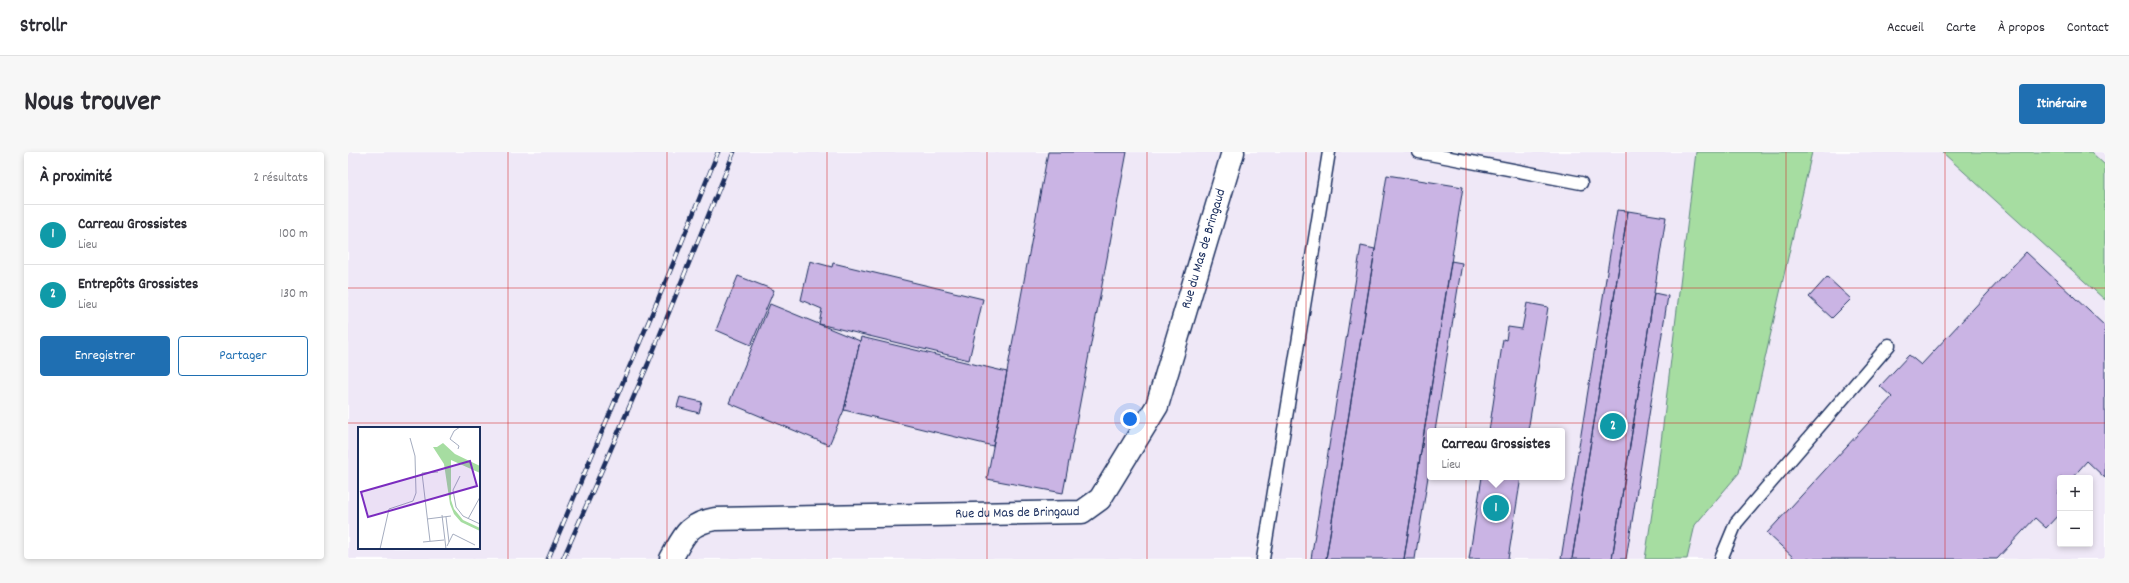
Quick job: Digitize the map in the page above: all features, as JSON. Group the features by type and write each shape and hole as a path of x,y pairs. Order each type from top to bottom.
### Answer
{"street":[{"name":"Rue du Mas de Bringaud","path":"671,559 685,534 691,527 702,521 715,519 1082,512 1100,499 1157,406 1233,152"}],"lane":[{"path":"1263,559 1329,152"},
{"path":"1419,152 1581,183"},
{"path":"1721,559 1736,523 1889,345"}],"shaded area":[{"path":"348,152 2105,152 2105,559 348,559"}],"green space":[{"path":"1696,152 1812,152 1739,473 1695,525 1687,559 1645,559 1654,500"},
{"path":"1942,152 2091,152 2105,165 2105,300"}],"building":[{"path":"1048,152 1127,152 1063,493 987,479"},
{"path":"1387,175 1463,187 1404,559 1326,559"},
{"path":"1617,210 1628,211 1572,559 1561,559"},
{"path":"1628,211 1666,217 1612,559 1572,559"},
{"path":"1361,246 1375,249 1326,559 1311,559"},
{"path":"2026,252 2105,326 2105,478 2087,461 2075,475 2057,475 2057,516 2046,528 2035,518 1997,559 1795,559 1767,533 1892,397 1880,386 1909,355 1921,365"},
{"path":"810,261 832,267 833,263 983,299 969,360 819,324 822,309 801,300"},
{"path":"1451,261 1462,263 1435,428 1427,428 1427,480 1415,559 1404,559"},
{"path":"738,276 774,290 751,345 716,330"},
{"path":"1827,277 1851,299 1832,318 1809,297"},
{"path":"1654,293 1668,296 1626,559 1612,559"},
{"path":"1527,303 1548,307 1528,428 1489,428 1503,339 1506,340 1508,327 1522,329"},
{"path":"770,304 860,341 844,410 829,445 729,403"},
{"path":"861,337 1007,372 993,446 844,410"},
{"path":"680,397 702,402 699,413 677,407"},
{"path":"1482,480 1521,480 1508,559 1469,559"}],"railway":[{"path":"548,559 673,264 718,152"},
{"path":"563,559 648,364 734,152"}],"place":[{"name":"Entrepôts Grossistes","path":"1613,426"},
{"name":"Carreau Grossistes","path":"1496,508"}]}
